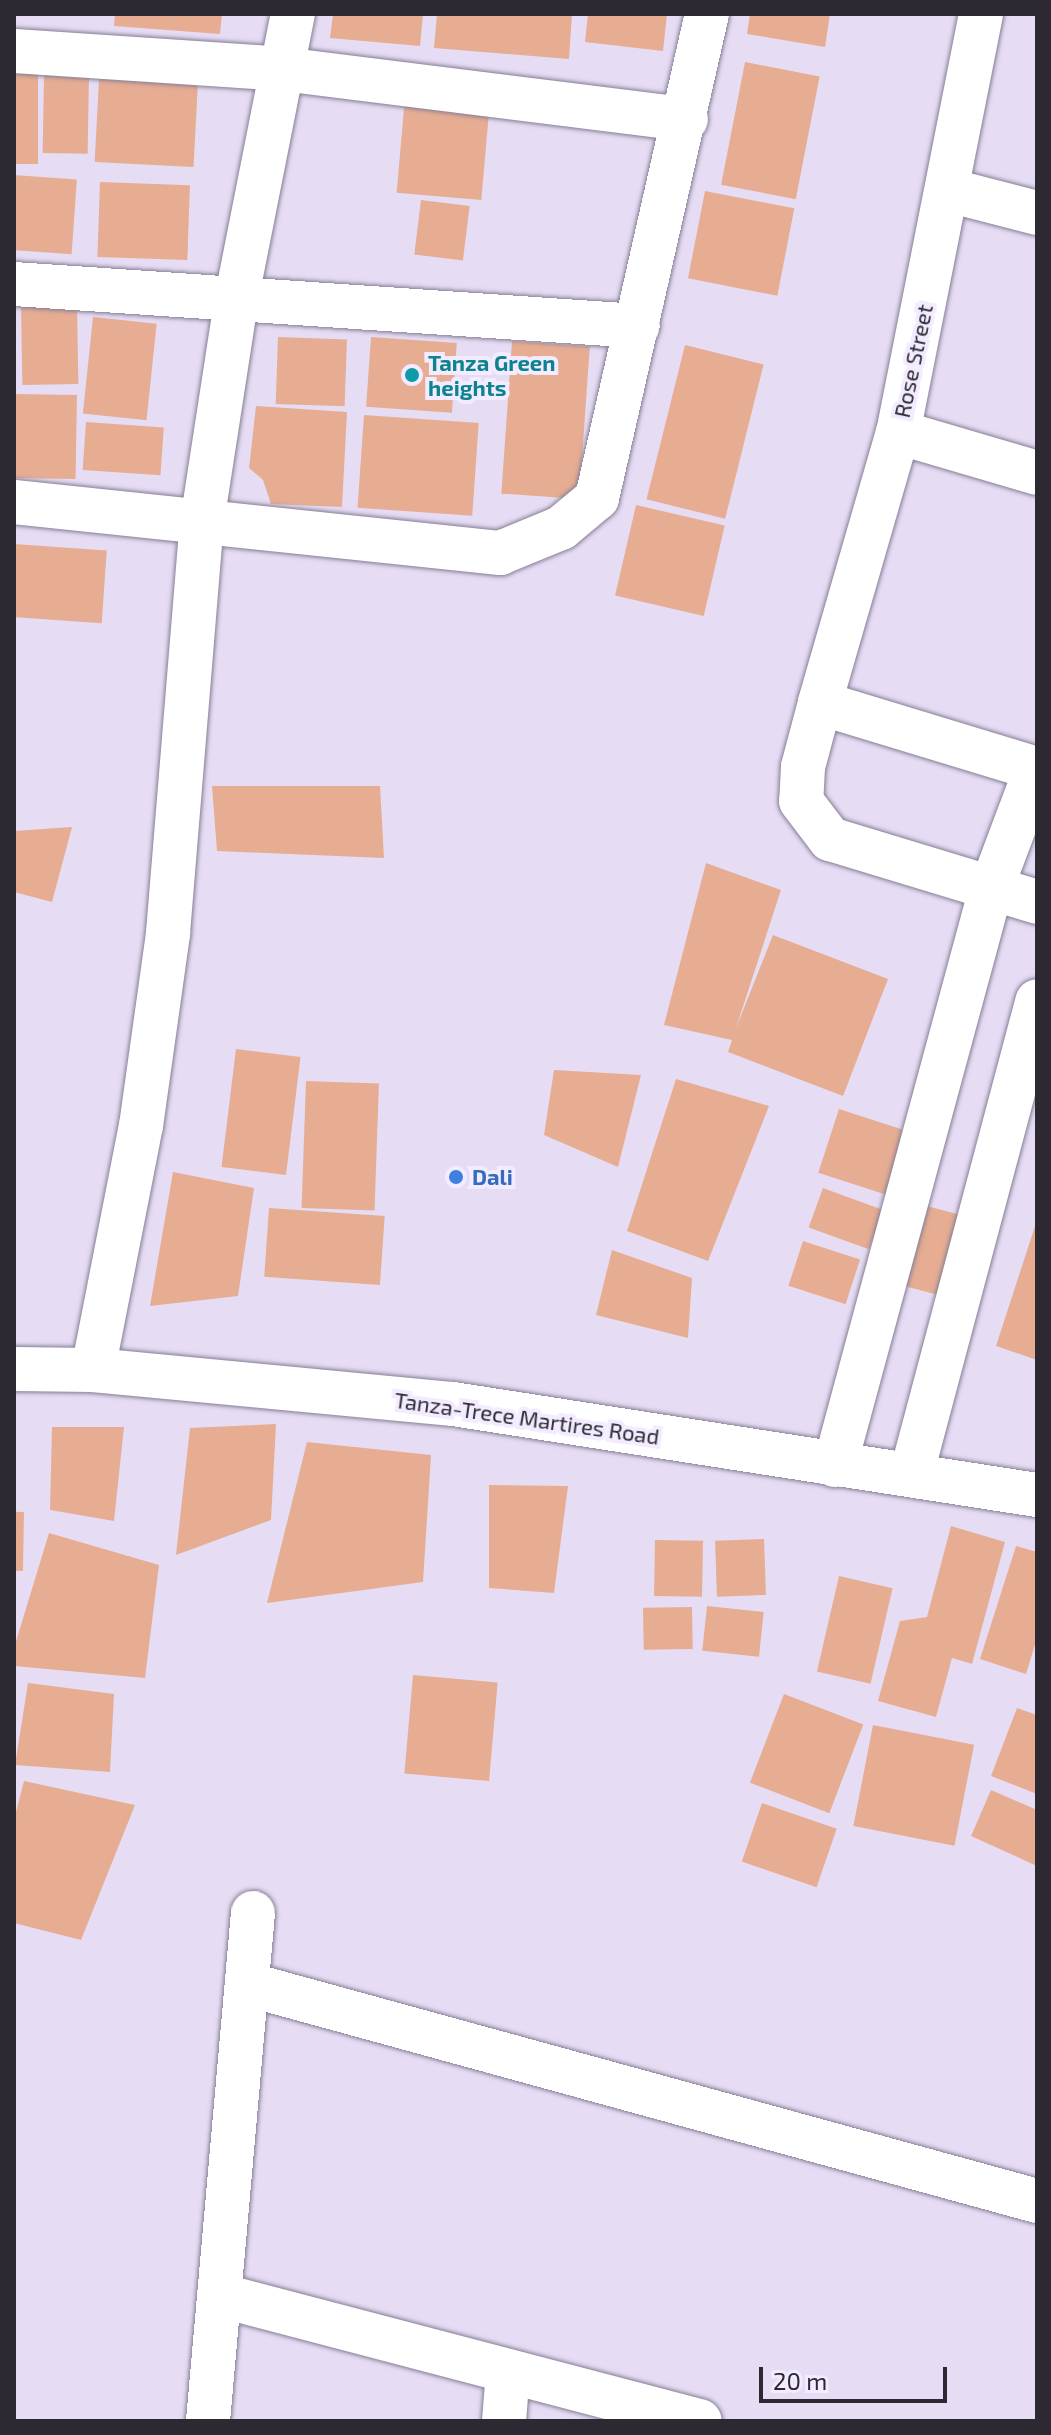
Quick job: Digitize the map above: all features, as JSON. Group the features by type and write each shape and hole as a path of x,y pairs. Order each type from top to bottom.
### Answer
{"street":[{"path":"93,1370 141,1126 168,933 202,522 237,296 293,14"},
{"path":"14,502 500,553 561,528 597,498 686,119 707,14"},
{"name":"Rose Street","path":"981,14 898,432 803,767 801,801 830,839 1037,902"},
{"path":"14,51 282,69 686,119"},
{"path":"948,190 1037,213"},
{"path":"14,284 237,296 638,326"},
{"path":"898,432 1037,473"},
{"path":"820,703 1036,769 991,889 835,1465"},
{"path":"912,1472 1037,1001"},
{"name":"Tanza-Trece Martires Road","path":"14,1369 93,1370 453,1404 835,1465 912,1472 1037,1495"},
{"path":"208,2421 253,1913"},
{"path":"247,1984 1037,2201"},
{"path":"219,2295 700,2421"},
{"path":"504,2421 508,2371"}],"building":[{"path":"115,14 222,14 220,34 114,26"},
{"path":"333,14 423,14 420,46 330,38"},
{"path":"437,14 572,14 569,59 434,48"},
{"path":"588,14 667,14 663,51 585,42"},
{"path":"750,14 830,14 825,47 747,34"},
{"path":"745,62 820,77 796,199 721,185"},
{"path":"14,74 38,74 38,164 14,164"},
{"path":"44,75 89,76 88,154 43,153"},
{"path":"99,79 198,84 194,167 95,162"},
{"path":"405,97 490,104 481,200 397,193"},
{"path":"14,175 77,179 72,254 14,250"},
{"path":"100,182 190,185 187,260 97,257"},
{"path":"705,191 794,208 777,296 688,278"},
{"path":"421,200 470,206 463,261 414,255"},
{"path":"77,306 78,384 22,385 21,307"},
{"path":"93,317 157,324 147,420 83,413"},
{"path":"278,337 347,339 345,406 276,404"},
{"name":"Tanza Green heights","path":"371,337 457,343 452,413 366,407"},
{"path":"512,341 590,346 579,499 501,494"},
{"path":"685,345 764,365 725,519 647,499"},
{"path":"14,394 77,395 76,479 14,478"},
{"path":"256,406 347,412 342,507 271,504 263,480 249,468"},
{"path":"364,415 479,423 472,516 358,508"},
{"path":"86,422 164,427 160,475 83,470"},
{"path":"636,505 725,525 704,616 615,596"},
{"path":"14,544 107,550 102,623 14,617"},
{"path":"212,786 380,786 384,858 217,851"},
{"path":"72,827 52,902 14,892 14,831"},
{"path":"706,863 781,890 736,1028 773,935 888,979 843,1096 728,1052 732,1040 664,1025"},
{"path":"236,1049 301,1057 286,1175 221,1167"},
{"path":"554,1070 641,1075 618,1167 544,1135"},
{"path":"676,1079 769,1106 708,1261 627,1231"},
{"path":"306,1081 379,1084 375,1210 302,1208"},
{"path":"839,1109 908,1132 888,1195 818,1173"},
{"path":"173,1172 254,1188 238,1296 150,1306"},
{"path":"823,1188 883,1210 869,1249 809,1227"},
{"path":"923,1205 961,1215 939,1295 902,1285"},
{"path":"269,1208 385,1216 380,1285 264,1277"},
{"path":"1037,1223 1037,1360 996,1346"},
{"path":"803,1241 860,1260 846,1304 788,1286"},
{"path":"612,1250 692,1278 688,1338 596,1315"},
{"path":"276,1424 271,1520 176,1555 190,1428"},
{"path":"52,1427 124,1427 114,1521 50,1510"},
{"path":"307,1442 431,1455 423,1582 267,1603"},
{"path":"489,1485 568,1486 554,1593 489,1588"},
{"path":"14,1512 24,1512 23,1571 14,1571"},
{"path":"951,1526 1005,1542 972,1664 952,1658 936,1717 878,1701 900,1621 927,1617"},
{"path":"49,1533 159,1565 145,1678 14,1666 14,1648"},
{"path":"764,1539 766,1595 717,1597 715,1541"},
{"path":"655,1540 703,1541 702,1597 654,1596"},
{"path":"1016,1546 1037,1552 1037,1638 1026,1674 980,1659"},
{"path":"839,1576 893,1588 871,1684 817,1671"},
{"path":"707,1606 764,1612 759,1657 702,1651"},
{"path":"692,1607 693,1649 644,1650 643,1608"},
{"path":"413,1675 498,1682 489,1781 404,1774"},
{"path":"28,1683 114,1694 110,1772 15,1765"},
{"path":"784,1694 863,1724 829,1813 750,1783"},
{"path":"1017,1708 1037,1715 1037,1794 991,1776"},
{"path":"873,1725 974,1745 954,1846 853,1826"},
{"path":"24,1781 135,1805 81,1940 14,1923 14,1820"},
{"path":"991,1790 1037,1810 1037,1866 971,1836"},
{"path":"762,1803 837,1829 817,1887 742,1862"}],"place":[{"name":"Tanza Green heights","path":"412,375"},
{"name":"Dali","path":"456,1177"}]}
